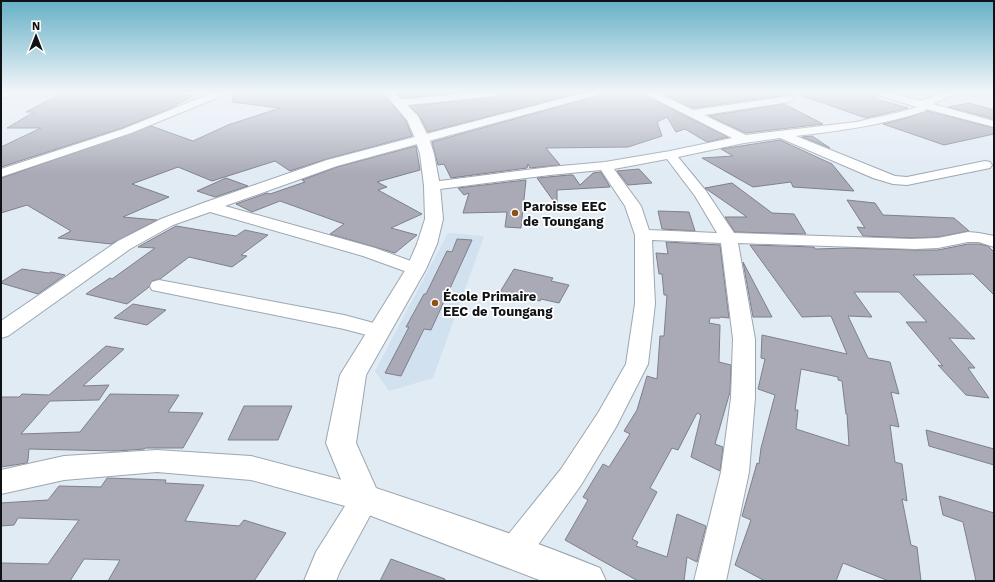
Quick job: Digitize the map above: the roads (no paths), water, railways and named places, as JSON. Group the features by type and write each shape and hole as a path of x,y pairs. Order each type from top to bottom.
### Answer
{"street":[{"path":"1,173 127,131 153,120"},
{"path":"365,499 341,443 353,375 416,269 427,244 434,219 432,186 427,154 422,138 414,120"},
{"path":"1,331 124,245 167,222 208,206 332,163 488,120"},
{"path":"707,120 744,139"},
{"path":"432,186 550,171 605,166 670,155 744,139 856,125 879,120"},
{"path":"980,120 994,124"},
{"path":"782,135 893,180 908,181 985,165"},
{"path":"670,155 701,194 729,238 744,339 743,398 735,472 710,581"},
{"path":"514,552 571,477 607,420 637,364 645,304 643,235 633,206 605,166"},
{"path":"208,206 238,216 369,252 416,269"},
{"path":"643,235 906,244 944,242 966,236 978,236 994,242"},
{"path":"159,286 344,322 378,331"},
{"path":"1,482 64,468 157,461 251,468 365,499 514,552 587,581"},
{"path":"320,581 327,563 365,499"}],"place":[{"name":"Paroisse EEC de Toungang","path":"515,213"},
{"name":"École Primaire EEC de Toungang","path":"435,303"}]}
